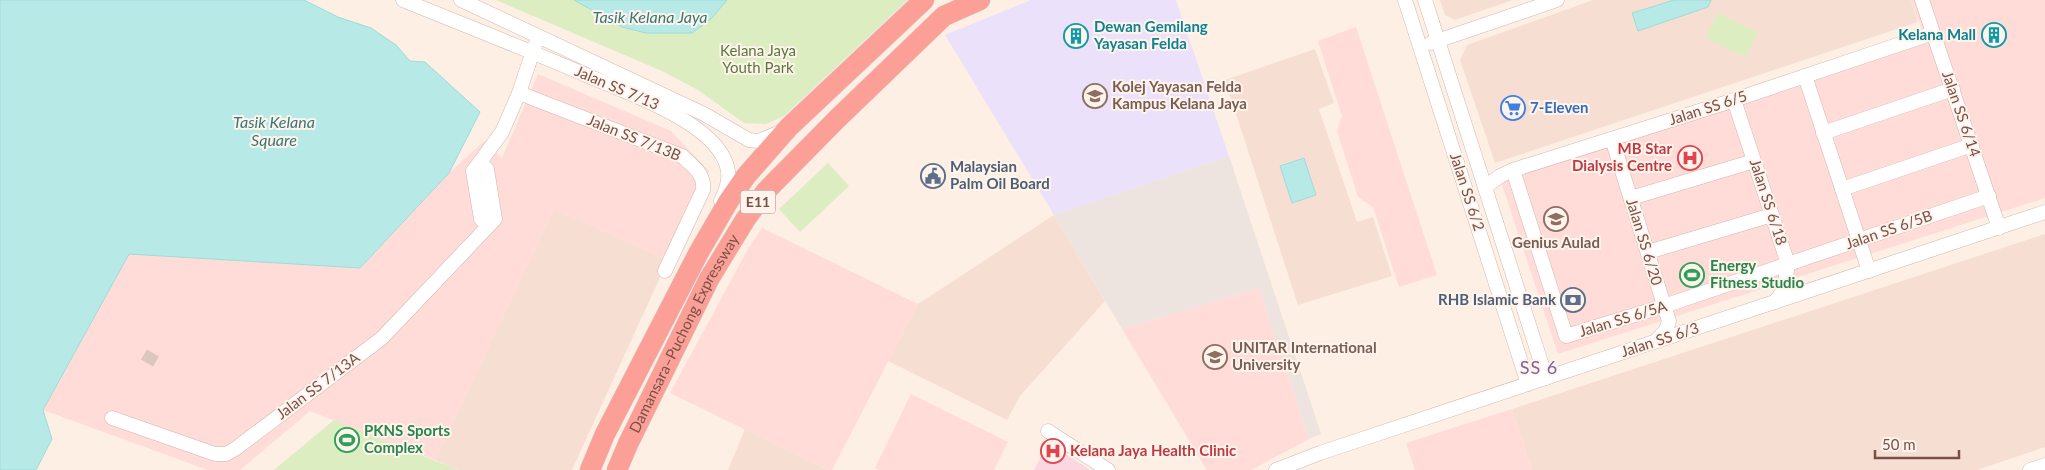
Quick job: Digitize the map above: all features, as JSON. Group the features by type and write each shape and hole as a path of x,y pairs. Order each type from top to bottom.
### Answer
{"highway":[{"name":"Damansara–Puchong Expressway","path":"590,470 605,434 699,252 728,202 746,176 789,128 924,0"},
{"name":"Damansara–Puchong Expressway","path":"618,470 628,444 709,279 745,220 766,191 837,119 944,16 980,0"}],"street":[{"name":"Jalan SS 7/13","path":"403,0 534,52 661,106 694,127 718,148 726,163 729,180 699,252"},
{"name":"Jalan SS 7/13","path":"461,0 704,114 749,140 759,141 789,128"},
{"name":"Jalan SS 6/2","path":"1405,0 1528,384"},
{"name":"Jalan SS 6/2","path":"1425,0 1546,378"},
{"path":"1420,46 1557,0"},
{"name":"Jalan SS 6/14","path":"1922,0 1999,228"},
{"name":"Jalan SS 6/5","path":"1485,187 1500,176 1513,170 1734,100 1933,33"},
{"name":"Jalan SS 7/13A","path":"112,418 214,454 226,454 382,338 488,226 481,219 473,171 502,132 534,52 537,35"},
{"path":"1805,76 1869,271"},
{"path":"1823,133 1953,89"},
{"name":"Jalan SS 7/13B","path":"519,93 682,156 700,174 704,182 704,190 665,271"},
{"name":"Jalan SS 6/18","path":"1734,100 1788,264 1784,290 1775,302"},
{"name":"Jalan SS 6/20","path":"1612,139 1669,321 1666,330 1656,342"},
{"path":"1842,189 1972,145"},
{"path":"1631,198 1754,161"},
{"name":"Jalan SS 6/5A","path":"1513,170 1566,336 1664,306 1788,264"},
{"name":"Jalan SS 6/5B","path":"1788,264 1989,196"},
{"name":"Jalan SS 6/3","path":"1276,470 1320,453 2045,212"},
{"path":"1648,252 1772,215"},
{"path":"1048,431 1108,470"},
{"path":"2030,470 2045,465"}],"shaded area":[{"name":"Kolej Yayasan Felda Kampus Kelana Jaya","path":"1031,0 1176,0 1229,156 1054,215 945,35"},
{"path":"1440,0 1513,0 1455,20 1445,15"},
{"path":"1593,0 1911,0 1918,22 1495,163 1460,60 1467,45"},
{"path":"1911,0 2045,0 2045,198 1558,354 1501,182 1926,41"},
{"path":"1356,27 1437,275 1399,287 1373,207 1358,197 1337,131 1342,116 1318,41"},
{"path":"1315,49 1334,103 1319,109 1357,222 1373,217 1392,276 1298,305 1225,80"},
{"path":"538,74 671,131 709,171 668,260 554,210 435,460 310,411 240,470 208,470 43,410 129,253 360,268 449,173 484,141 502,158"},
{"path":"1229,156 1321,434 1309,439 1259,288 1122,329 1054,215"},
{"path":"554,209 668,260 572,470 458,470 435,460"},
{"path":"1054,215 1105,301 1020,396 1007,420 888,361 918,304"},
{"path":"762,228 918,304 832,470 828,470 670,393 748,249"},
{"path":"2045,234 2045,447 1977,470 1532,470 1512,409"},
{"path":"1259,288 1309,439 1251,470 1207,470 1122,329"},
{"path":"911,394 1008,442 994,470 879,470 875,468"},
{"path":"1512,409 1532,470 1415,470 1406,443"},
{"path":"745,429 828,470 728,470"},
{"name":"Kelana Jaya Health Clinic","path":"1048,443 1075,460 1090,470 1034,470"}],"green space":[{"name":"Kelana Jaya Youth Park","path":"496,0 908,0 784,116 766,124 744,123 698,90 662,71"},
{"path":"1717,13 1758,32 1746,57 1706,38"},
{"path":"828,163 849,186 800,232 779,209"},
{"name":"PKNS Sports Complex","path":"334,420 458,470 274,470"}],"water":[{"name":"Tasik Kelana Square","path":"0,0 304,0 338,17 371,28 396,45 410,61 425,62 480,112 449,173 360,268 129,254 43,410 52,439 36,470 0,470"},
{"name":"Tasik Kelana Jaya","path":"574,0 727,0 711,19 692,33 646,33 622,27"},
{"path":"1674,0 1711,0 1708,7 1638,31 1632,13"},
{"path":"1304,158 1316,195 1292,203 1280,166"}],"tunnel":[{"path":"147,363 153,353"}],"place":[{"name":"Kelana Mall","path":"1994,35"},
{"name":"Dewan Gemilang Yayasan Felda","path":"1076,36"},
{"name":"Kolej Yayasan Felda Kampus Kelana Jaya","path":"1095,96"},
{"name":"7-Eleven","path":"1513,108"},
{"name":"MB Star Dialysis Centre","path":"1690,158"},
{"name":"Malaysian Palm Oil Board","path":"933,176"},
{"name":"Genius Aulad","path":"1556,219"},
{"name":"Energy Fitness Studio","path":"1692,275"},
{"name":"RHB Islamic Bank","path":"1573,300"},
{"name":"UNITAR International University","path":"1215,357"},
{"name":"PKNS Sports Complex","path":"347,440"},
{"name":"Kelana Jaya Health Clinic","path":"1053,451"}],"district":[{"name":"SS 6","path":"1539,368"}]}
